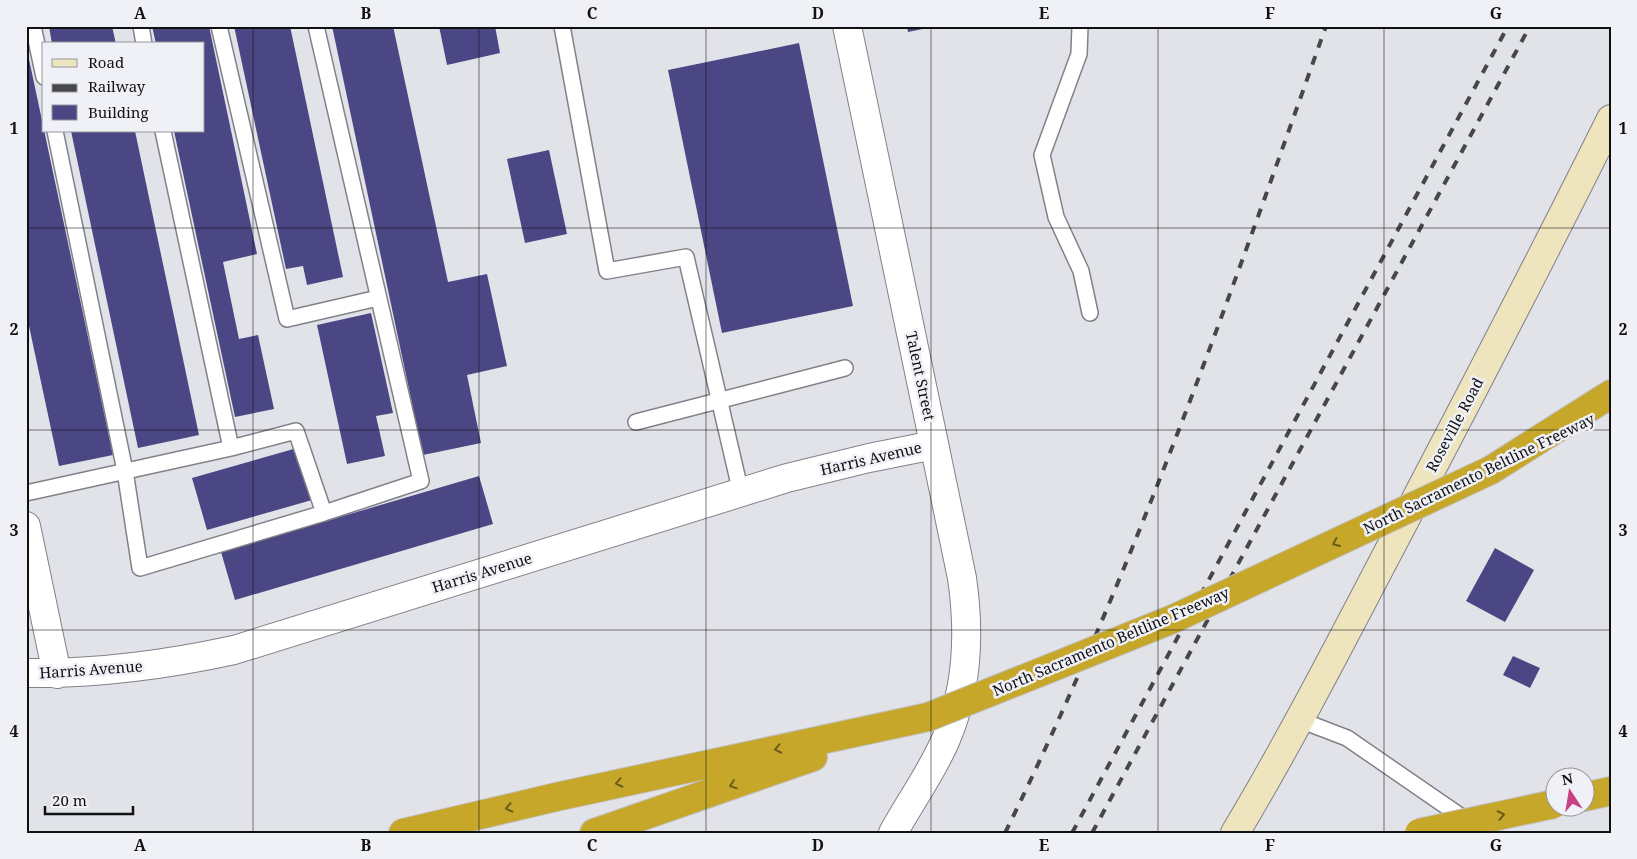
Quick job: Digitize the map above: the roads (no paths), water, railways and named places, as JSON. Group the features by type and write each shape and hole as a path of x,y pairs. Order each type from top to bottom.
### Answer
{"highway":[{"path":"1491,470 1611,394"},
{"name":"North Sacramento Beltline Freeway","path":"594,833 928,717 1173,619 1491,470 1611,411"},
{"path":"403,833 556,797 928,717"},
{"path":"1594,795 1611,791"},
{"path":"1419,833 1544,806"}],"main road":[{"name":"Roseville Road","path":"1235,833 1300,720 1528,286 1611,119"}],"street":[{"name":"Talent Street","path":"847,26 962,578 967,612 967,641 962,687 946,740 893,833"},
{"name":"Harris Avenue","path":"26,673 110,672 185,661 234,650 787,478 869,458 934,445"},
{"path":"26,526 57,674"}],"lane":[{"path":"33,26 42,68"},
{"path":"141,26 144,42"},
{"path":"219,26 287,320 378,298"},
{"path":"55,132 125,471 140,568 324,513 421,481 316,26"},
{"path":"562,26 607,270 686,257 742,493"},
{"path":"1080,26 1079,54 1042,155 1056,216 1081,271 1090,313"},
{"path":"163,132 232,448"},
{"path":"636,422 845,368"},
{"path":"26,493 232,448 296,431 324,513"},
{"path":"1300,720 1347,738 1484,833"}],"railway":[{"path":"1005,833 1052,735 1096,636 1137,535 1216,333 1326,26"},
{"path":"1072,833 1508,26"},
{"path":"1092,833 1530,26"}]}
